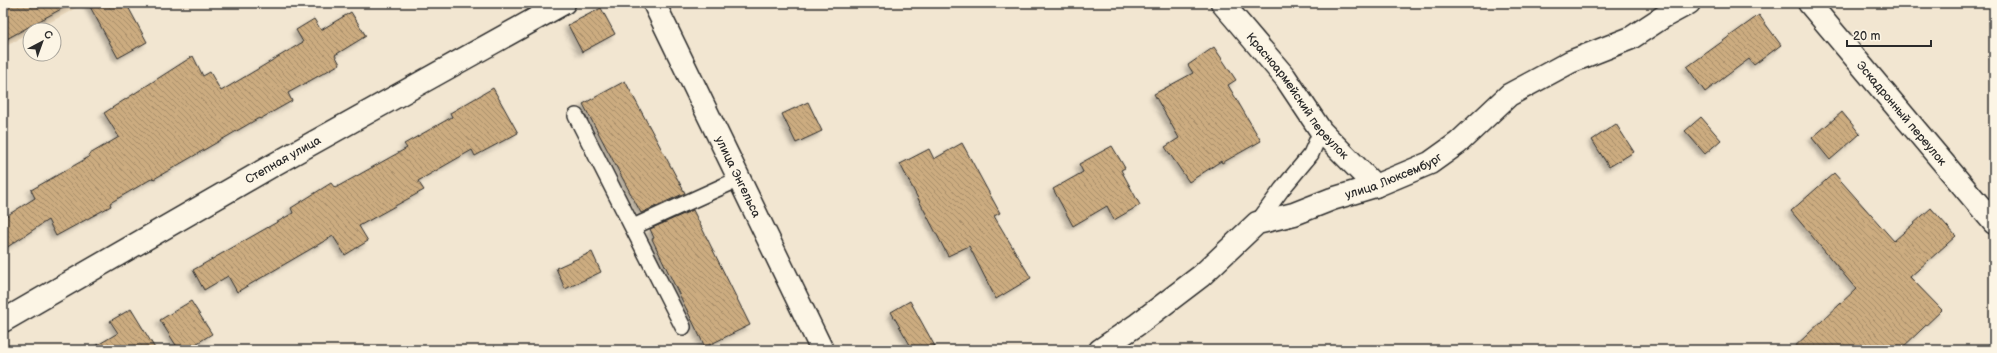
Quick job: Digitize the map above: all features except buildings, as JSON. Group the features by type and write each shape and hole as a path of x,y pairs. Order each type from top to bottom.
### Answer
{"street":[{"name":"Степная улица","path":"3,321 274,164 564,3"},
{"name":"улица Энгельса","path":"654,3 822,350"},
{"name":"Красноармейский переулок","path":"1222,3 1285,77 1321,131 1375,186"},
{"name":"улица Люксембург","path":"1100,350 1138,324 1200,276 1257,223 1294,214 1332,199 1375,186 1430,163 1458,143 1509,95 1570,62 1631,38 1663,17 1690,3"},
{"name":"Эскадронный переулок","path":"1809,3 1994,223"}],"lane":[{"path":"576,116 683,327"},
{"path":"1257,223 1282,189 1311,154 1321,131"},
{"path":"632,227 739,179"}],"shaded area":[{"path":"3,3 85,3 51,22 22,22 22,37 3,48"}]}
